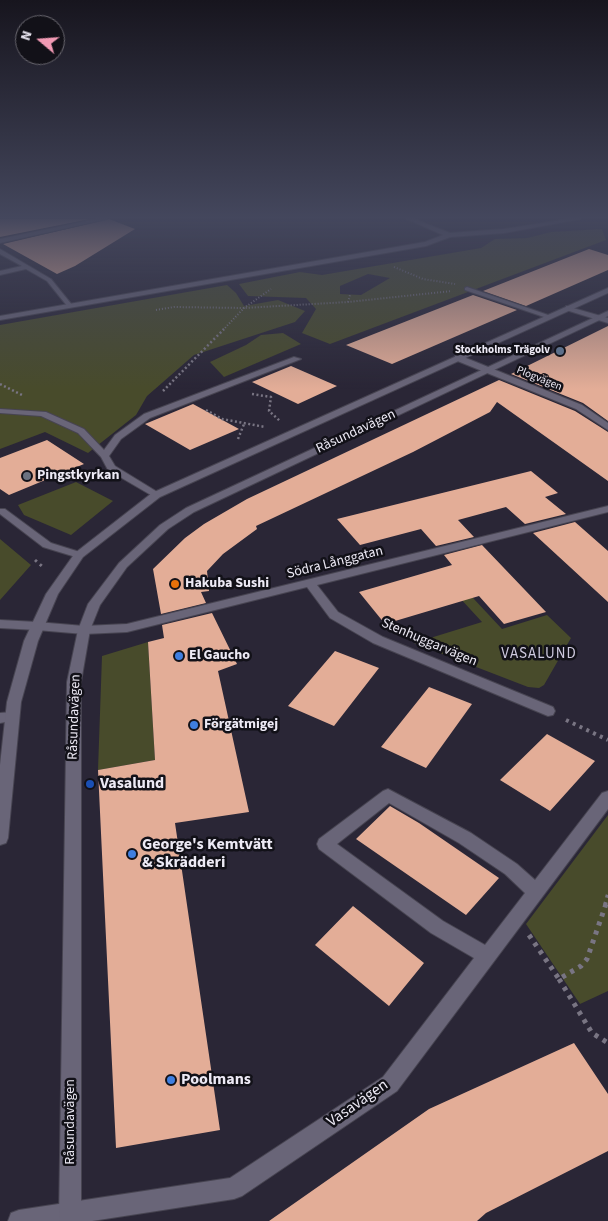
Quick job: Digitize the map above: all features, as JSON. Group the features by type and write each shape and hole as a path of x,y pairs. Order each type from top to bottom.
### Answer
{"street":[{"path":"0,318 242,276"},
{"name":"Råsundavägen","path":"0,838 6,718 37,626 52,594 79,555 156,495 608,290"},
{"path":"569,308 608,320"},
{"name":"Råsundavägen","path":"70,1217 74,682 84,630 94,604 122,565 164,527 190,510 608,313"},
{"name":"Plogvägen","path":"458,358 579,407 608,426"},
{"name":"Södra Långgatan","path":"37,626 84,630 127,628 606,513"},
{"name":"Stenhuggarvägen","path":"311,585 334,615 378,640 548,711"},
{"path":"487,956 437,927 325,844 388,796 465,838 511,870 536,892"},
{"name":"Vasavägen","path":"20,1221 70,1217 234,1188 390,1084 608,797"}],"lane":[{"path":"42,276 49,280 70,306"},
{"path":"467,289 549,317"},
{"path":"105,456 118,437 147,416 297,360"},
{"path":"0,411 43,414 81,431 105,456 111,468 156,495"},
{"path":"2,510 47,545 79,555"},
{"path":"0,624 37,626"}],"path":[{"path":"424,279 461,285 467,289"},
{"path":"147,416 147,407 244,308 274,287"},
{"path":"174,307 244,308 348,302 458,290"},
{"path":"348,302 350,295"},
{"path":"271,396 269,411 283,423"},
{"path":"222,419 272,427"},
{"path":"240,441 237,436 244,424"},
{"path":"585,729 608,740"},
{"path":"558,979 582,966 602,919 608,894"},
{"path":"514,922 530,936 592,1033 608,1043"}],"green space":[{"path":"280,276 363,276 340,286 340,294 361,295 390,278 379,276 511,276 330,344 302,333 316,309 306,298 248,296 239,284"},
{"path":"227,285 236,293 244,306 278,300 305,311 295,322 194,355 147,396 136,415 88,453 45,432 0,449 0,325"},
{"path":"283,333 301,344 224,377 210,362 246,345 261,335"},
{"path":"76,482 113,501 71,535 24,515 18,505"},
{"path":"0,539 31,565 0,600"},
{"path":"445,568 502,629 547,615 571,638 544,685 539,688 528,687 414,643 482,622 435,571"},
{"path":"148,642 155,760 98,770 102,656"},
{"path":"608,815 608,991 580,1004 526,924"}],"building":[{"path":"521,276 594,276 526,306 483,291"},
{"path":"473,295 517,310 392,364 346,345"},
{"path":"608,326 608,421 583,403 511,374"},
{"path":"291,366 337,386 298,404 252,382"},
{"path":"499,380 575,411 608,432 608,481 497,402 490,412 413,452 256,526 257,529 223,554 207,571 209,591 201,592 206,603 161,614 153,569 185,538 204,524 247,499"},
{"path":"193,404 239,429 190,450 145,424"},
{"name":"Pingstkyrkan","path":"47,440 84,464 9,495 0,489 0,458"},
{"path":"531,471 558,493 545,497 566,514 525,524 506,507 458,520 474,537 436,546 421,529 360,545 337,519"},
{"path":"575,522 608,551 608,602 533,533"},
{"path":"482,545 546,612 504,624 479,596 385,624 359,592 452,565 444,555"},
{"path":"212,613 237,664 218,671 249,812 175,823 220,1130 116,1148 98,770 155,760 148,642 164,638 162,625"},
{"path":"335,651 379,668 334,726 288,706"},
{"path":"429,687 472,704 426,768 381,747"},
{"path":"547,734 595,761 550,811 500,780"},
{"path":"390,806 419,823 499,878 466,915 356,839"},
{"path":"353,906 424,963 389,1006 315,945"},
{"path":"574,1043 608,1094 608,1151 486,1213 477,1221 269,1221 429,1109"}],"place":[{"name":"Stockholms Trägolv","path":"560,351"},
{"name":"Pingstkyrkan","path":"27,476"},
{"name":"Hakuba Sushi","path":"175,584"},
{"name":"El Gaucho","path":"179,656"},
{"name":"Förgätmigej","path":"194,725"},
{"name":"Vasalund","path":"90,784"},
{"name":"George's Kemtvätt & Skrädderi","path":"132,854"},
{"name":"Poolmans","path":"171,1080"}],"district":[{"name":"VASALUND","path":"539,655"}]}
